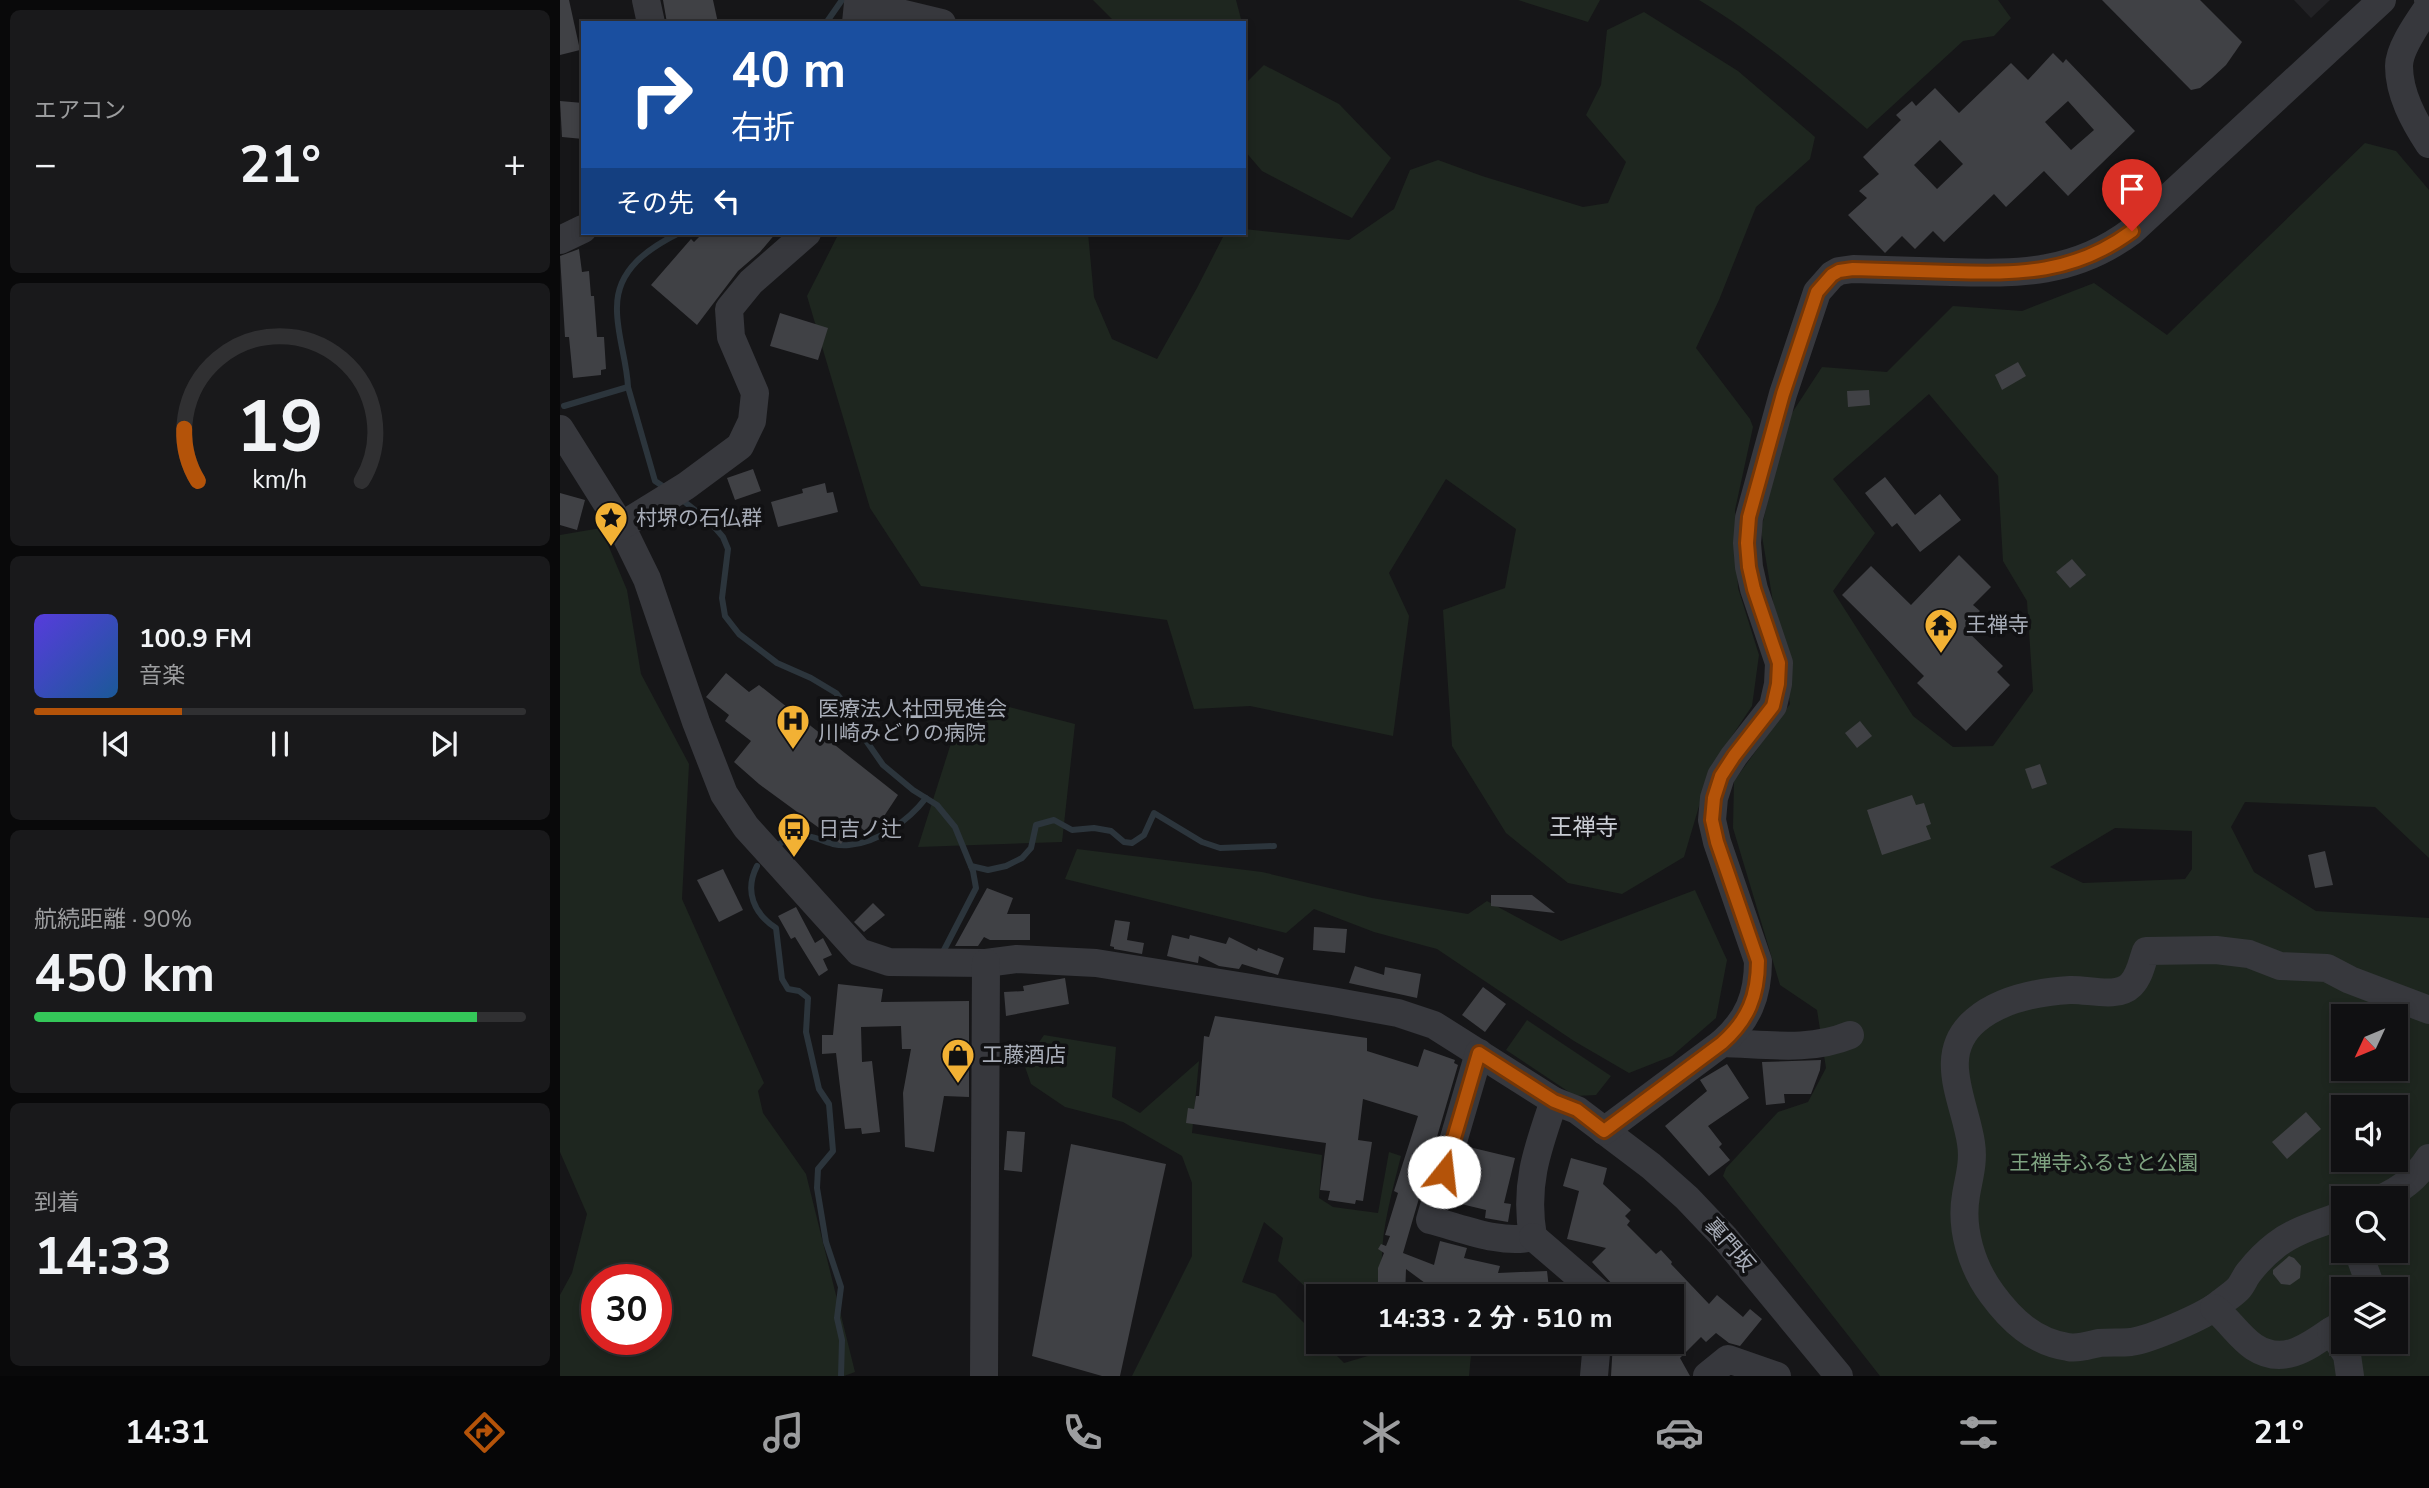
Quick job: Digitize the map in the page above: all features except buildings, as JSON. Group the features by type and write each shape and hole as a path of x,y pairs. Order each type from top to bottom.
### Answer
{"street":[{"path":"646,0 651,21"},
{"path":"1604,1131 1737,1030 1747,1016 1758,981 1758,961 1712,820 1714,798 1721,776 1773,706 1778,684 1779,663 1749,567 1749,517 1783,394 1817,292 1839,271 1853,269 2021,273 2067,264 2101,251 2132,231 2382,0"},
{"path":"2428,0 2428,6 2407,41 2399,65 2405,99 2421,113 2429,144"},
{"path":"856,21 858,3 934,21"},
{"path":"560,240 581,230"},
{"path":"621,526 686,486 740,446 752,422 755,393 731,337 729,309 751,282 805,235"},
{"name":"裏門坂","path":"560,429 621,526 647,579 724,794 746,827 859,952 889,962 986,963 1017,959 1096,963 1398,1013 1434,1025 1554,1101 1577,1110 1651,1166 1687,1198 1725,1238 1832,1374"},
{"path":"2331,1220 2294,1234 2276,1245 2249,1272 2240,1287 2214,1308 2151,1338 2069,1348 2035,1336 2018,1325 1985,1284 1968,1242 1964,1222 1966,1196 1973,1166 1971,1142 1954,1069 1957,1042 1974,1021 1994,1007 2027,996 2071,990 2119,992 2131,985 2140,970 2146,951 2216,950 2249,954 2280,966 2328,968 2350,980 2429,1010"},
{"path":"984,1376 986,963"},
{"path":"1722,1043 1794,1047 1836,1041 1850,1035"},
{"path":"1479,1053 1430,1220 1520,1240 1533,1237"},
{"path":"1554,1101 1533,1161 1529,1212 1533,1237 1588,1284"},
{"path":"2403,1186 2418,1174 2429,1158"},
{"path":"2214,1308 2254,1347 2272,1354 2289,1356 2331,1331"},
{"path":"1594,1376 1596,1354"},
{"path":"2347,1354 2350,1373"},
{"path":"1707,1376 1728,1359 1777,1376"}],"shaded area":[{"path":"2294,0 2330,0 2311,18"}],"green space":[{"path":"1093,0 1236,0 1241,21 1114,21"},
{"path":"1518,0 1600,0 1588,22"},
{"path":"1699,0 1998,0 2011,18 1994,36 1963,41 1867,129 1765,45"},
{"path":"1644,12 1738,71 1815,137 1810,159 1756,207 1719,300 1696,348 1750,419 1753,427 1735,510 1738,588 1759,655 1752,706 1710,769 1684,857 1622,894 1568,883 1506,833 1452,746 1443,610 1505,588 1516,529 1446,479 1389,573 1409,616 1393,736 1250,706 1194,709 1167,620 921,586 870,508 807,296 838,235 1088,235 1094,297 1112,339 1157,359 1224,235 1246,235 1246,229 1349,240 1394,209 1410,170 1438,160 1583,207 1608,203 1626,162 1586,115 1601,85 1607,30"},
{"path":"1264,65 1339,104 1391,158 1352,218 1262,171 1246,152 1246,83"},
{"name":"王禅寺ふるさと公園","path":"2365,143 2396,151 2429,190 2429,858 2375,807 2245,802 2231,827 2254,872 2316,911 2429,918 2429,1376 1880,1376 1723,1176 1726,1168 1778,1112 1808,1102 1826,1068 1817,1010 1780,985 1733,828 1734,781 1790,704 1761,530 1786,422 1822,367 1887,372 1953,306 2022,311 2094,283 2167,335","holes":["1929,394 1998,476 2003,561 2027,601 2033,691 1993,746 1953,747 1913,716 1833,591 1875,533 1833,479","2115,828 2192,831 2192,869 2185,879 2083,883 2050,867"]},
{"path":"601,528 627,590 641,674 689,764 682,899 764,1083 758,1091 763,1113 806,1174 855,1372 844,1376 560,1376 560,1295 572,1273 587,1214 560,1152 560,535"},
{"path":"966,696 1075,724 1062,842 918,847"},
{"path":"1077,849 1262,872 1372,898 1468,914 1487,901 1561,941 1695,890 1727,960 1716,1018 1672,1056 1629,1073 1574,1041 1437,949 1374,932 1314,909 1286,933 1065,879"},
{"path":"1527,1020 1611,1076 1596,1095 1575,1096 1506,1050"},
{"path":"1044,1035 1116,1047 1112,1097 1140,1113 1199,1061 1192,1133 1322,1155 1319,1198 1333,1207 1378,1213 1389,1152 1401,1156 1385,1226 1382,1262 1384,1284 1306,1284 1306,1288 1278,1261 1283,1238 1264,1222 1242,1282 1275,1294 1306,1325 1306,1354 1335,1354 1344,1363 1371,1355 1471,1355 1469,1376 1132,1376 1192,1256 1192,1183 1182,1156 1123,1122 1065,1107 1031,1084 1024,1064"}],"waterway":[{"path":"827,21 842,0"},
{"path":"667,489 655,481 628,387 617,307 622,282 637,261 676,235"},
{"path":"564,406 628,387"},
{"path":"681,499 710,522 723,537 728,549 722,598 725,616 739,634 777,663 836,693 849,709 883,765 913,790 937,805 955,827 973,871 976,888 944,950"},
{"path":"778,845 799,836 838,845 871,840 902,822 926,798"},
{"path":"971,866 988,870 1006,866 1022,858 1031,848 1036,825 1054,820 1072,830 1094,828 1111,831 1124,842 1132,843 1144,835 1154,813 1202,842 1220,848 1274,846"},
{"path":"757,866 751,884 753,901 762,916 776,928 782,979 788,989 799,991 808,998 806,1032 819,1089 829,1104 833,1151 818,1169 817,1188 826,1242 841,1287 837,1318 842,1340 841,1376"}],"place":[{"name":"村堺の石仏群","path":"611,548"},
{"name":"王禅寺","path":"1941,655"},
{"name":"医療法人社団晃進会 川崎みどりの病院","path":"793,751"},
{"name":"日吉ノ辻","path":"794,859"},
{"name":"工藤酒店","path":"958,1085"}],"district":[{"name":"王禅寺","path":"1584,827"}],"route":[{"path":"1444,1172 1479,1053 1554,1101 1577,1110 1604,1131 1722,1043 1737,1030 1747,1016 1758,981 1758,961 1717,842 1712,820 1714,798 1721,776 1773,706 1778,684 1779,663 1749,567 1749,517 1783,394 1817,292 1832,275 1853,269 2011,273 2049,269 2101,251 2132,231"}]}
